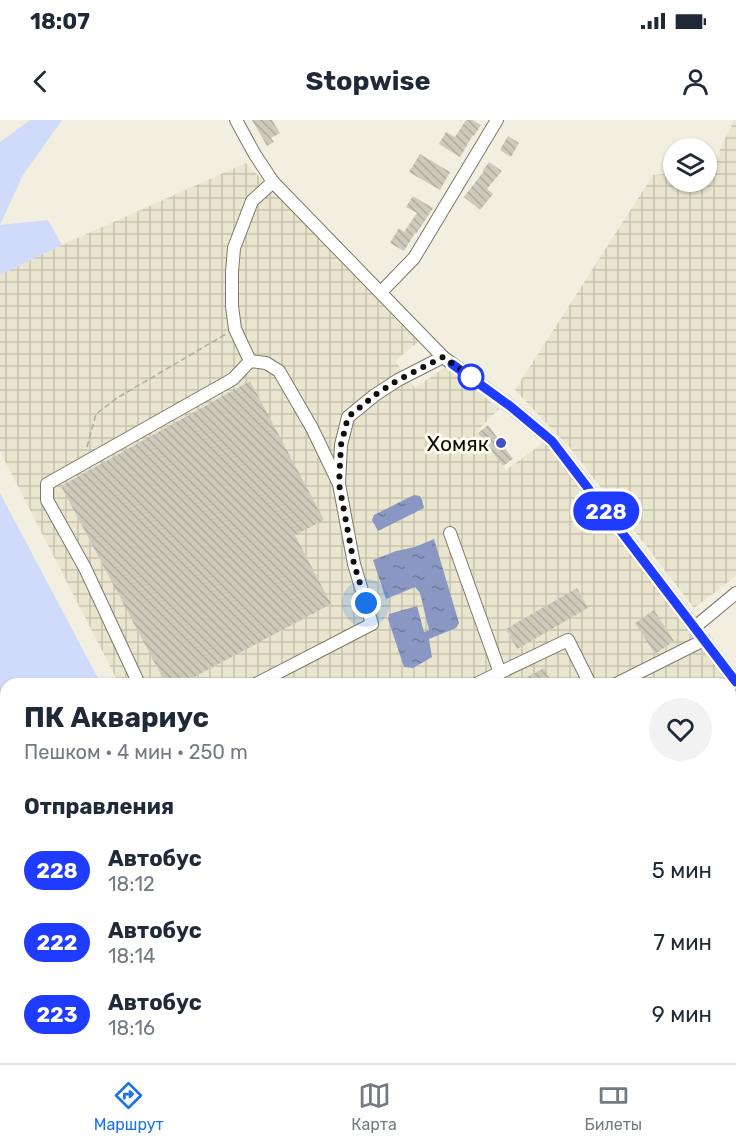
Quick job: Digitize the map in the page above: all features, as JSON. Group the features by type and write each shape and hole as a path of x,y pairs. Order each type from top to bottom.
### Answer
{"street":[{"path":"236,120 273,182 443,357 510,406 552,441 733,678"},
{"path":"381,292 414,258 497,120"},
{"path":"250,361 235,329 232,306 234,248 252,201 273,182"},
{"path":"268,678 372,624 354,564 339,484 341,445 348,417 398,380 443,357"},
{"path":"136,678 85,568 47,500 47,484 233,379 250,361"},
{"path":"250,361 266,363 279,371 312,428 339,484"},
{"path":"450,533 500,673"},
{"path":"695,627 736,593"},
{"path":"489,678 568,640 587,678"},
{"path":"628,678 704,640"}],"path":[{"path":"85,463 96,414 117,398 235,329"}],"shaded area":[{"path":"30,120 62,120 23,175 0,225 0,142"},
{"path":"736,120 736,576 694,608 571,449 515,390 653,175 663,174 663,192 717,192 717,156"},
{"path":"246,163 418,342 395,361 415,388 447,366 499,409 477,431 506,470 546,441 727,678 116,678 0,451 0,275"},
{"path":"48,220 62,245 0,275 0,225"},
{"path":"0,493 98,678 0,678"}],"water":[{"path":"414,495 420,496 424,508 378,531 372,520 374,515"},
{"path":"434,539 459,623 456,628 429,639 432,657 413,668 404,667 388,619 389,614 417,606 424,632 429,630 420,593 415,587 386,599 373,560"}],"building":[{"path":"252,120 272,120 280,133 271,138 274,142 267,146"},
{"path":"466,120 472,120 481,125 460,157 439,144 446,132 455,137"},
{"path":"508,136 519,143 511,157 500,150"},
{"path":"420,154 450,172 440,190 409,172"},
{"path":"489,162 502,171 487,189 493,194 480,210 464,197"},
{"path":"413,196 433,208 404,251 390,243 399,228 404,232 417,213 406,207"},
{"path":"250,381 324,520 295,535 331,604 192,678 163,678 61,486"},
{"path":"488,425 513,459 503,466 478,433"},
{"path":"577,588 588,608 517,649 506,629"},
{"path":"654,610 674,641 655,654 635,623"},
{"path":"544,668 549,678 525,678"}],"bus line":[{"name":"228","path":"452,364 510,406 552,441 733,678"}],"place":[{"name":"Хомяк","path":"501,443"}],"route":[{"path":"366,603 354,564 339,484 341,445 348,417 398,380 443,357 477,381 471,377"}]}
